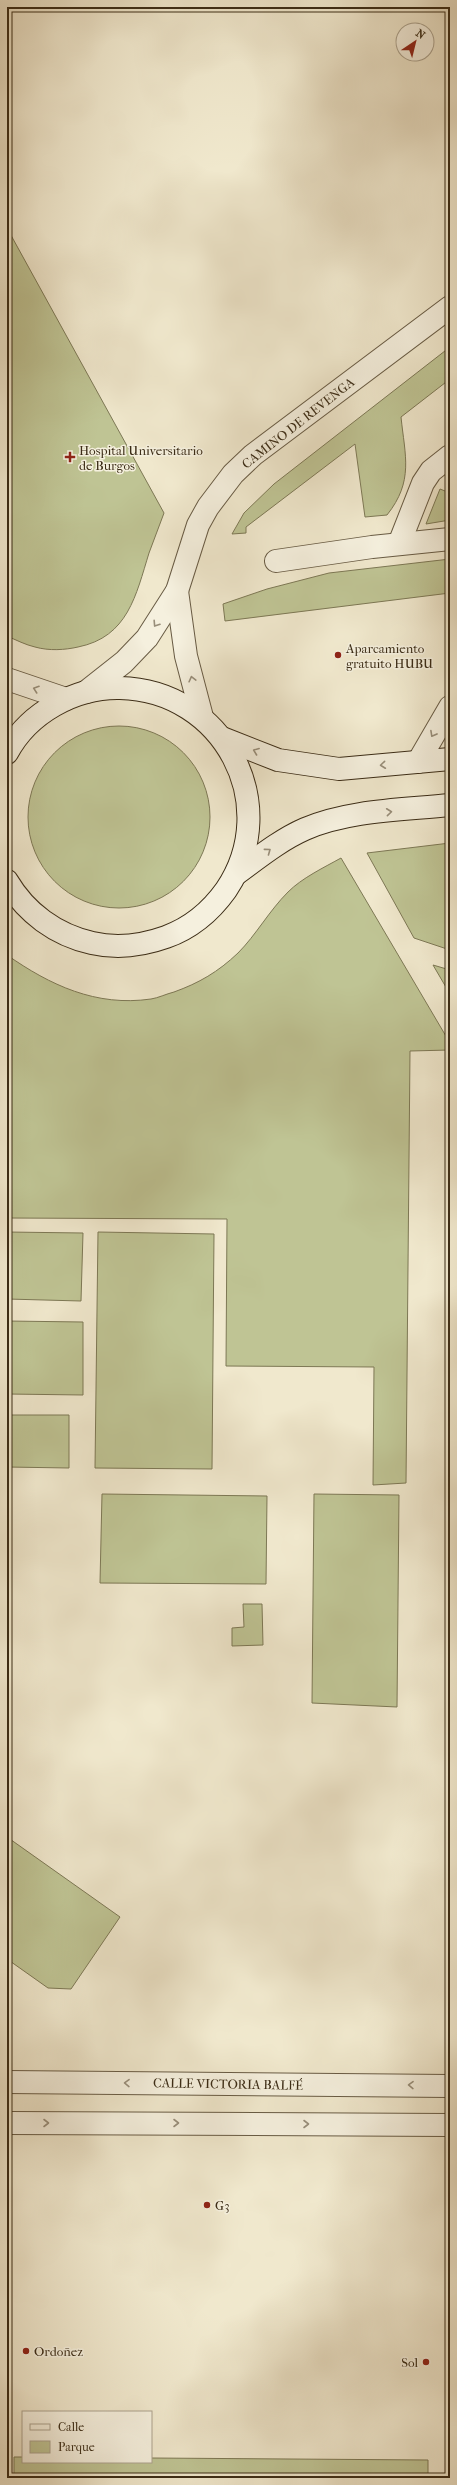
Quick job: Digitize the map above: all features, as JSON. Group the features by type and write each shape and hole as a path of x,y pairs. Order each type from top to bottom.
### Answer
{"street":[{"name":"CAMINO DE REVENGA","path":"86,692 124,662 147,638 177,592 198,525 217,492 233,474 253,455 450,307"},
{"path":"399,544 423,483 431,471 450,456"},
{"path":"276,561 399,544 450,539"},
{"name":"CAMINO DE REVENGA","path":"177,592 186,656 202,717"},
{"path":"7,679 66,699"},
{"path":"7,753 14,740 31,721 66,699 86,692 119,688 145,690 173,699 202,717 222,738 234,758 243,780 248,804 249,829 244,852 236,874 214,906 182,932 146,944 111,947 74,939 41,921 10,890"},
{"path":"418,762 450,707"},
{"path":"222,738 278,760 339,769 450,759"},
{"path":"236,874 280,842 306,829 345,817 450,805"},
{"name":"CALLE VICTORIA BALFÉ","path":"7,2082 450,2086"},
{"path":"7,2123 450,2125"}],"green space":[{"name":"Hospital Universitario de Burgos","path":"7,228 164,513 134,599 119,624 108,634 95,642 68,649 51,650 40,648 28,645 7,636"},
{"path":"450,347 450,379 401,417 406,468 401,491 396,503 387,515 365,517 355,444 246,527 246,533 232,534 244,513 274,484"},
{"path":"440,489 450,493 450,520 426,524"},
{"path":"450,559 450,593 225,621 223,604 267,589 329,573"},
{"path":"110,726 128,726 154,733 170,741 189,759 195,766 203,782 210,808 210,826 203,852 195,868 177,887 170,893 145,904 128,908 110,908 84,901 68,893 43,868 35,852 30,835 28,826 28,808 35,782 43,766 68,741 84,733 101,728"},
{"path":"450,843 450,950 414,938 367,853"},
{"path":"341,858 450,1043 450,1050 410,1051 406,1483 373,1485 374,1367 226,1366 227,1219 7,1218 7,955 40,976 74,991 93,997 131,1001 156,998 192,985 223,966 245,946 288,892 320,869"},
{"path":"433,965 450,970 450,994"},
{"path":"7,1232 83,1233 81,1301 7,1299"},
{"path":"98,1232 214,1234 212,1469 95,1468"},
{"path":"7,1321 83,1322 83,1395 7,1394"},
{"path":"7,1415 69,1415 69,1468 7,1467"},
{"path":"102,1494 267,1496 266,1584 100,1583"},
{"path":"314,1494 399,1495 397,1707 312,1703"},
{"path":"243,1604 262,1604 263,1645 232,1646 232,1628 244,1627"},
{"path":"7,1837 120,1917 71,1989 48,1988 7,1959"},
{"path":"14,2457 22,2457 22,2463 152,2463 152,2458 428,2460 428,2478 14,2478"}],"place":[{"name":"Hospital Universitario de Burgos","path":"70,457"},
{"name":"Aparcamiento gratuito HUBU","path":"338,655"},
{"name":"G3","path":"207,2205"},
{"name":"Ordoñez","path":"26,2351"},
{"name":"Sol","path":"426,2362"}]}
